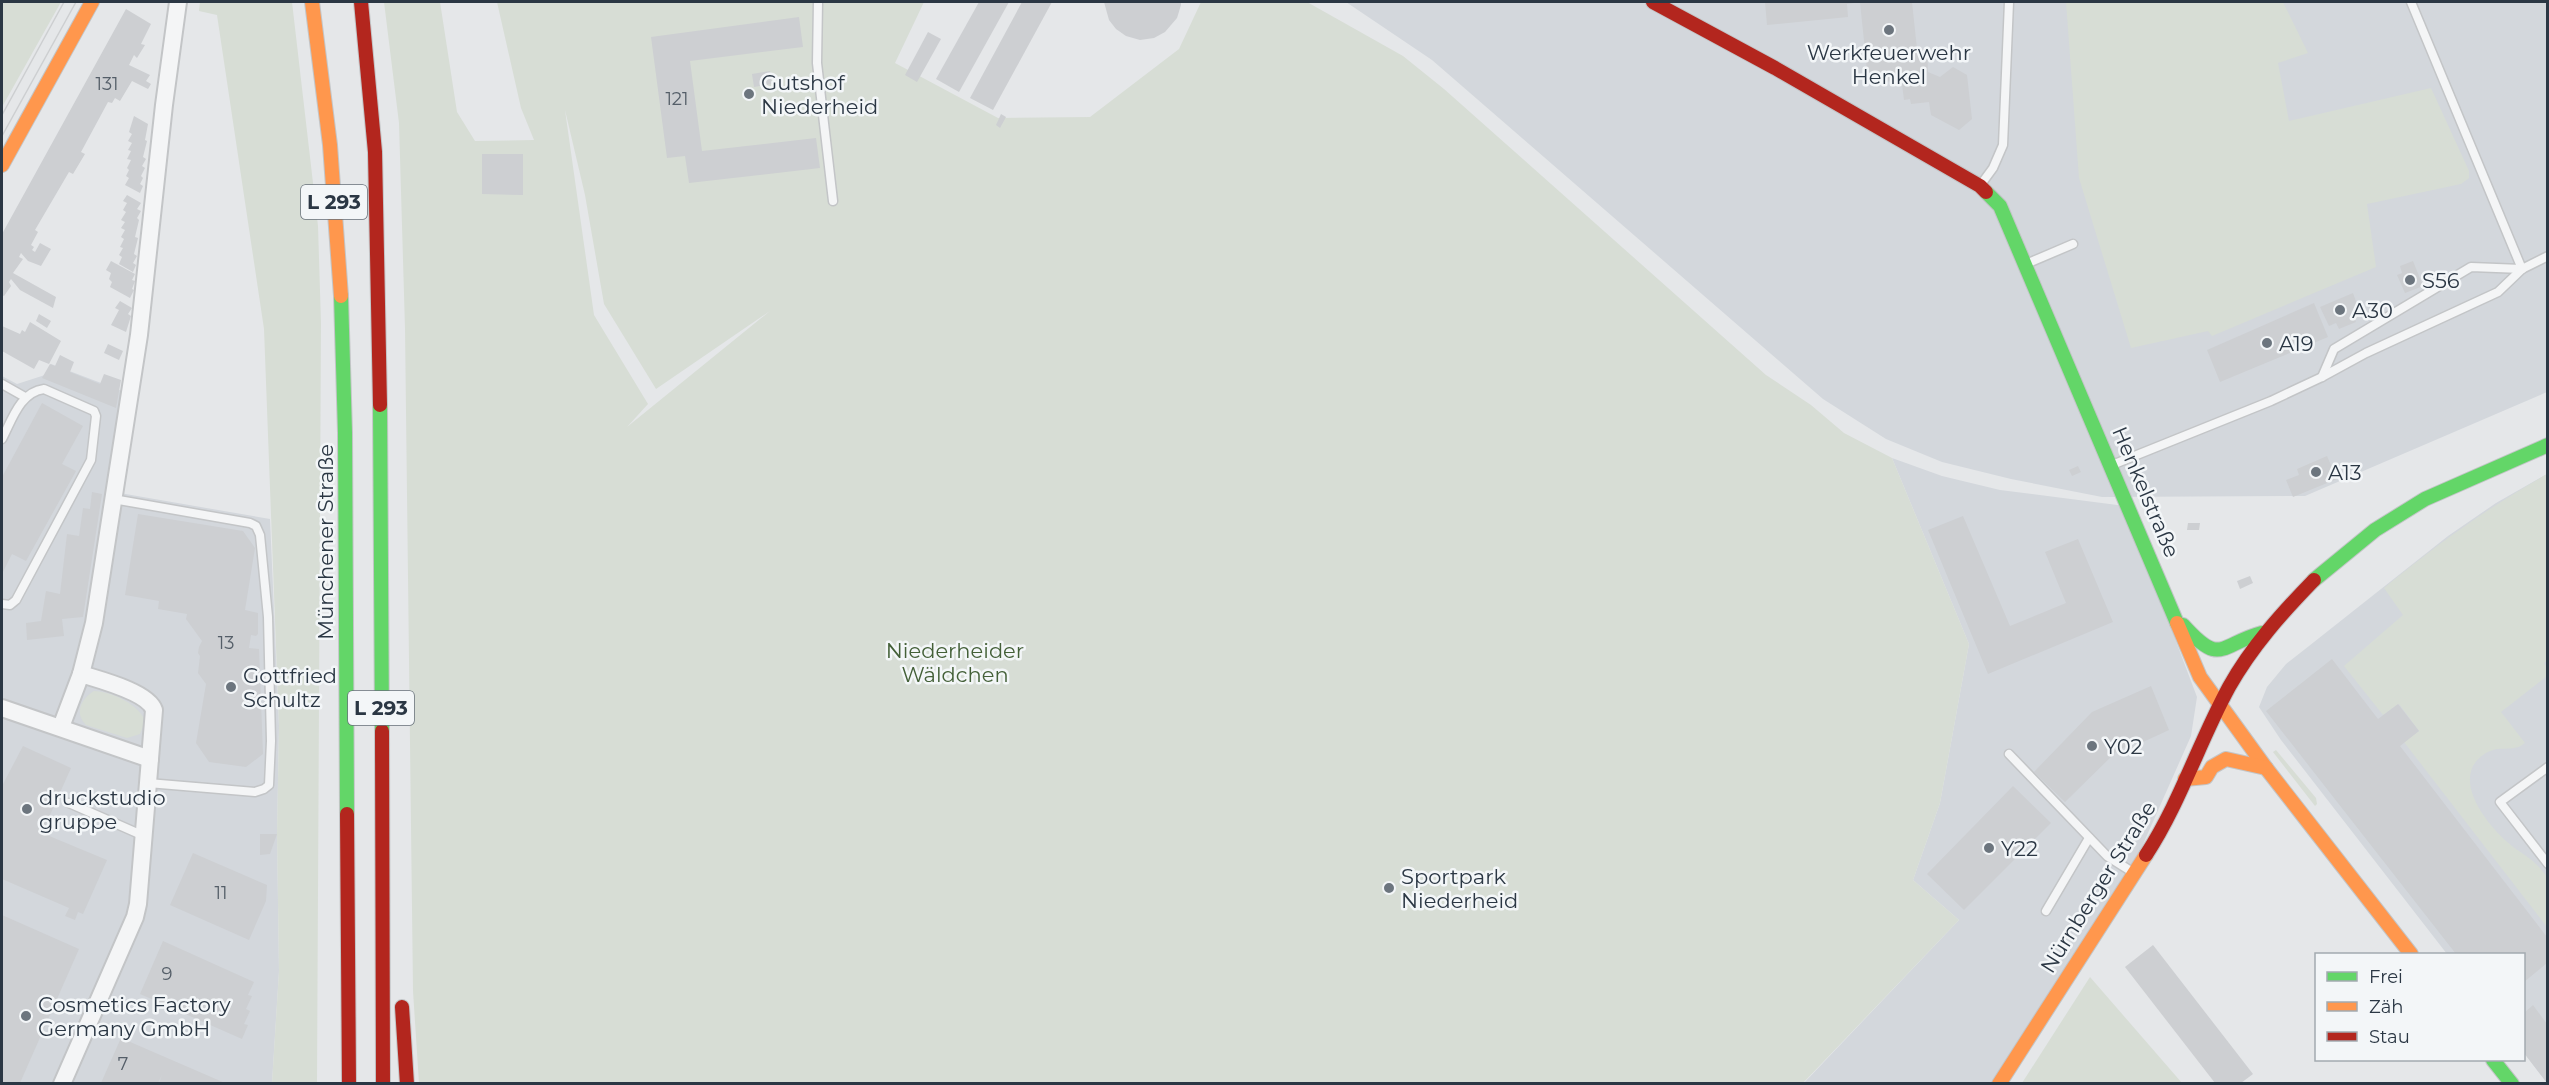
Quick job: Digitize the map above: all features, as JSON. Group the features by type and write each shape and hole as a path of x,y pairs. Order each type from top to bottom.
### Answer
{"main road":[{"path":"2,165 92,2"},
{"name":"Münchener Straße","path":"312,2 329,138 340,275 345,404 349,1083"},
{"name":"L 293","path":"361,2 375,152 380,332 383,1083"},
{"name":"Henkelstraße","path":"1653,2 1775,68 1980,186 2000,206 2112,465 2200,677 2266,768 2410,953"},
{"name":"Nürnberger Straße","path":"1999,1083 2162,831 2219,705 2242,663 2265,632 2318,576 2375,530 2425,499 2547,445"},
{"path":"380,512 391,554 396,588"},
{"path":"2176,620 2187,627 2200,644 2212,650 2230,648 2244,638 2265,632"},
{"path":"2185,779 2206,777 2216,762 2231,758 2266,768"},
{"path":"334,876 347,832"},
{"path":"402,997 407,1083"},
{"path":"2495,1061 2512,1083"}],"street":[{"path":"60,727 81,674 94,623 139,335 164,105 178,2"},
{"path":"62,1083 135,917 140,892 154,723 152,704 143,697 81,674"},
{"path":"2,708 150,759"}],"lane":[{"path":"818,2 817,63 833,201"},
{"path":"1980,186 1993,168 2003,146 2008,2"},
{"path":"2411,2 2522,269"},
{"path":"2026,264 2073,244"},
{"path":"2112,465 2271,401 2366,353 2499,292 2522,269 2547,256"},
{"path":"2322,377 2334,350 2471,267 2522,269"},
{"path":"2,384 25,397"},
{"path":"2,439 25,397 31,392 44,389 93,411 97,423 91,460 16,600 10,604 2,604"},
{"path":"112,499 250,523 258,530 268,617 271,777 269,785 255,792 148,783"},
{"path":"2009,754 2107,856 2135,873"},
{"path":"2547,767 2500,802 2547,864"},
{"path":"69,803 144,836"},
{"path":"2046,911 2089,838"}],"shaded area":[{"path":"1346,2 2547,2 2547,392 2305,496 2102,497 2011,479 1942,462 1886,439 1823,399 1432,60"},
{"path":"51,364 130,394 114,492 270,519 279,726 277,834 279,971 272,1083 2,1083 2,376 17,384 45,375"},
{"path":"1892,458 1942,476 2000,490 2125,506 2197,697 2191,736 2136,860 1995,1083 1803,1084 1959,920 1913,880 1940,803 1969,644"},
{"path":"2547,474 2547,1083 2525,1054 2525,953 2446,953 2281,740 2259,707 2267,687 2286,664 2448,536 2496,503"}],"green space":[{"path":"2,2 61,2 2,107"},
{"path":"200,2 292,2 318,226 321,323 317,1083 272,1083 279,971 277,834 279,726 264,329 217,15 199,11"},
{"name":"Niederheider Wäldchen","path":"384,2 440,2 457,112 475,141 534,140 521,108 497,2 924,2 895,63 998,118 1090,117 1179,49 1201,2 1307,2 1403,56 1444,89 1766,375 1811,405 1844,433 1892,458 1969,644 1940,803 1913,880 1959,920 1803,1083 419,1083 413,991 405,328 399,123","holes":["565,110 585,195 604,304 656,389 770,311 627,427 648,404 594,315"]},
{"path":"2066,2 2283,2 2308,53 2278,63 2289,121 2431,88 2469,171 2469,178 2461,184 2367,204 2376,267 2212,336 2208,331 2131,348 2079,178"},
{"path":"2547,474 2548,660 2544,663 2547,676 2501,712 2525,743 2515,748 2489,751 2474,765 2470,775 2475,800 2489,823 2506,841 2532,860 2547,877 2547,927 2404,742 2419,731 2399,704 2383,715 2344,666 2403,615 2384,588 2463,527"},
{"path":"94,691 116,696 138,710 145,722 140,734 127,738 86,725 80,716 81,706"},
{"path":"2276,750 2316,798 2315,806 2273,752"},
{"path":"2090,977 2182,1083 2022,1083"}],"building":[{"path":"979,2 1009,2 959,92 936,79"},
{"path":"1022,2 1052,2 993,110 970,98"},
{"path":"1104,2 1181,2 1181,5 1177,18 1165,32 1154,38 1140,40 1126,36 1116,29 1109,20"},
{"path":"1765,2 1854,3 1847,4 1848,17 1767,25"},
{"path":"1860,2 1912,2 1917,49 1927,49 1928,72 1940,77 1953,67 1967,75 1972,119 1959,130 1931,115 1929,102 1911,104 1910,99 1904,100 1901,76 1892,77 1893,81 1884,82 1883,78 1868,80"},
{"path":"126,9 151,24 141,44 145,45 137,58 134,55 129,65 150,75 146,81 151,84 148,89 132,81 120,101 115,98 112,103 108,102 81,152 85,154 73,174 69,172 35,230 38,232 31,245 34,247 32,250 35,252 40,243 51,249 41,266 28,261 21,253 19,257 23,259 13,273 56,297 53,308 20,290 11,279 9,282 11,286 4,296 2,295 2,234"},
{"path":"799,17 803,47 690,61 702,151 816,138 820,168 689,183 685,156 667,158 651,37"},
{"path":"928,32 941,39 917,82 905,75"},
{"path":"770,71 772,84 754,87 752,74"},
{"path":"1001,114 1006,117 1000,128 996,125"},
{"path":"134,116 148,124 143,157 146,159 142,166 145,168 140,184 143,186 140,193 125,185 129,178 126,176 131,160 127,159 132,143 128,141 132,134 129,132"},
{"path":"482,154 523,154 523,195 482,194"},
{"path":"127,195 141,203 137,209 141,211 137,218 139,220 135,237 138,238 134,254 137,256 133,263 136,265 133,272 119,264 122,257 119,255 123,248 120,247 124,239 121,237 125,230 121,228 125,222 121,220 126,212 123,210 127,203 123,201"},
{"path":"111,261 135,274 132,280 135,281 132,289 134,290 130,298 110,287 111,273 106,270"},
{"name":"S56","path":"2413,261 2423,286 2405,293 2397,275 2402,273 2400,266"},
{"name":"A30","path":"2353,293 2360,313 2353,316 2356,322 2339,329 2336,323 2329,326 2320,307"},
{"path":"120,301 132,308 128,314 131,316 126,332 111,325 119,310 115,308"},
{"name":"A19","path":"2314,303 2328,337 2220,382 2207,350"},
{"path":"39,314 51,321 47,328 36,321"},
{"path":"30,322 61,341 49,364 39,360 34,369 2,351 2,326 20,334 22,330 25,332"},
{"path":"108,344 123,351 119,360 104,353"},
{"path":"60,355 74,362 70,372 100,384 104,374 121,380 116,408 42,378 50,364 55,366"},
{"path":"42,403 83,426 62,464 76,471 26,561 12,554 2,574 2,477"},
{"name":"A13","path":"2327,456 2337,479 2293,497 2286,480 2299,475 2297,469"},
{"path":"2078,466 2081,472 2072,476 2069,470"},
{"path":"92,492 102,494 83,617 62,619 64,636 27,640 26,623 41,621 46,591 60,594 67,534 79,536 83,508 90,509"},
{"path":"138,514 243,531 255,548 245,610 258,613 258,634 251,635 249,648 259,649 263,754 246,767 209,762 196,743 206,684 198,673 200,656 198,653 202,641 186,619 187,614 158,609 159,601 125,595"},
{"path":"1963,516 2010,626 2066,603 2045,552 2078,539 2113,622 1988,674 1928,530"},
{"path":"2188,523 2200,523 2199,530 2187,530"},
{"path":"2250,576 2253,583 2240,589 2237,581"},
{"path":"2332,659 2378,719 2398,704 2419,731 2400,746 2547,937 2547,963 2525,981 2525,953 2455,953 2266,711"},
{"name":"Y02","path":"2151,686 2169,730 2141,743 2140,741 2118,750 2065,802 2034,772 2092,712"},
{"name":"druckstudio gruppe","path":"23,746 71,768 42,833 107,860 83,914 78,912 75,920 65,916 69,908 2,879 2,786"},
{"name":"Y22","path":"2013,786 2051,823 1964,910 1927,874"},
{"path":"260,834 277,834 270,854 260,855"},
{"name":"druckstudio gruppe","path":"193,853 267,885 266,901 249,940 170,905"},
{"name":"Cosmetics Factory Germany GmbH","path":"2,915 79,949 20,1083 2,1083"},
{"path":"163,941 254,982 248,995 252,996 246,1009 250,1011 244,1024 248,1025 242,1039 140,994"},
{"path":"2153,945 2253,1074 2241,1083 2215,1083 2125,967"},
{"path":"2533,1005 2547,1024 2547,1083 2525,1054 2525,1012"},
{"path":"121,1038 225,1083 159,1083 162,1075 158,1083 101,1083"}],"tram line":[{"path":"2,115 64,2"},
{"path":"2,136 76,2"}],"traffic: fast":[{"path":"1986,192 2000,206 2177,623"},
{"path":"341,296 345,433 347,814"},
{"path":"380,405 382,731"},
{"path":"2314,580 2375,530 2425,499 2548,445"},
{"path":"2183,625 2205,646 2213,649 2228,647 2262,633"},
{"path":"2494,1061 2512,1084"}],"traffic: slow":[{"path":"2,165 92,2"},
{"path":"312,2 330,145 341,296"},
{"path":"2177,623 2200,677 2266,768 2410,953"},
{"path":"2185,779 2206,777 2212,767 2226,759 2266,768"},
{"path":"1999,1084 2146,855"}],"traffic: jam":[{"path":"361,2 375,152 380,405"},
{"path":"1653,2 1775,68 1980,186 1986,192"},
{"path":"2146,855 2169,815 2218,708 2238,672 2268,630 2314,580"},
{"path":"382,731 383,1084"},
{"path":"347,814 349,1084"},
{"path":"402,1007 407,1084"}],"place":[{"name":"Werkfeuerwehr Henkel","path":"1889,30"},
{"name":"Gutshof Niederheid","path":"749,94"},
{"name":"S56","path":"2410,280"},
{"name":"A30","path":"2340,310"},
{"name":"A19","path":"2267,343"},
{"name":"A13","path":"2316,472"},
{"name":"Gottfried Schultz","path":"231,687"},
{"name":"Y02","path":"2092,746"},
{"name":"druckstudio gruppe","path":"27,809"},
{"name":"Y22","path":"1989,848"},
{"name":"Sportpark Niederheid","path":"1389,888"},
{"name":"Cosmetics Factory Germany GmbH","path":"26,1016"}]}
